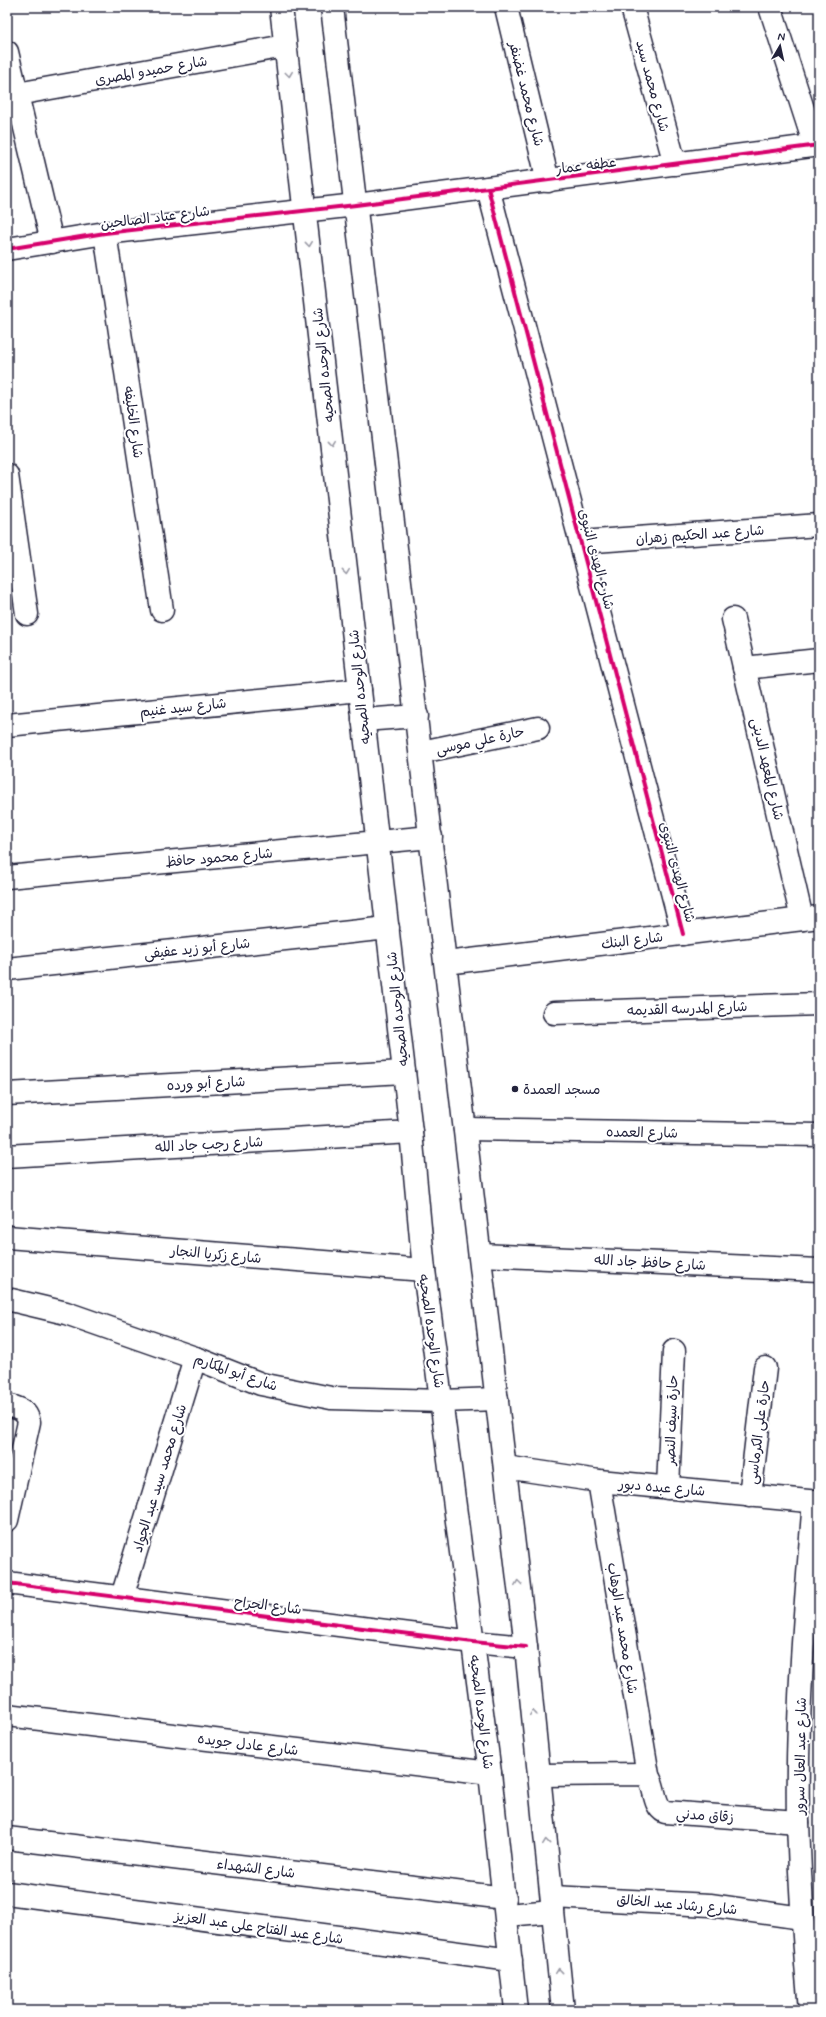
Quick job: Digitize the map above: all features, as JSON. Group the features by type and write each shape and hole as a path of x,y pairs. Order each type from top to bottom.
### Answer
{"street":[{"name":"شارع الوحده الصحيه","path":"281,7 360,690 376,842 388,928 411,1132 424,1270 490,1772 506,1906 516,2010"},
{"path":"332,7 526,1647 563,2010"},
{"name":"شارع محمد غضنفر","path":"506,7 548,181"},
{"name":"شارع محمد سيد","path":"632,7 675,164"},
{"path":"770,7 817,145"},
{"name":"شارع حميدو المصرى","path":"17,94 285,46"},
{"path":"7,52 52,242"},
{"name":"عطفه عمار","path":"356,205 817,145"},
{"name":"شارع الهدى النبوى","path":"488,188 683,934"},
{"name":"شارع عباد الصالحين","path":"7,249 105,234 356,205"},
{"name":"شارع الخليفه","path":"105,234 162,610"},
{"path":"7,475 27,614"},
{"name":"شارع عبد الحكيم زهران","path":"581,542 819,526"},
{"name":"شارع المعهد الدينى","path":"733,619 744,668 811,918"},
{"path":"744,668 819,660"},
{"name":"شارع سيد غنيم","path":"7,725 360,690"},
{"path":"363,720 417,716"},
{"name":"حارة علي موسى","path":"421,752 538,728"},
{"name":"شارع محمود حافظ","path":"7,877 431,837"},
{"name":"شارع البنك","path":"446,963 811,918"},
{"name":"شارع أبو زيد عفيفى","path":"7,969 388,928"},
{"name":"شارع المدرسه القديمه","path":"554,1012 819,1004"},
{"name":"شارع أبو ورده","path":"7,1094 404,1072"},
{"name":"شارع العمده","path":"465,1129 819,1135"},
{"name":"شارع رجب جاد الله","path":"7,1156 411,1132"},
{"name":"شارع زكريا النجار","path":"7,1237 424,1270"},
{"name":"شارع حافظ جاد الله","path":"480,1254 819,1270"},
{"name":"شارع أبو المكارم","path":"7,1298 66,1313 195,1358 261,1384 331,1398 442,1401 497,1399"},
{"name":"حارة سيف النصر","path":"668,1488 674,1351"},
{"name":"شارع محمد سيد عبد الجواد","path":"122,1597 195,1358"},
{"name":"حارة على الكرماسى","path":"750,1496 765,1368"},
{"path":"7,1405 26,1413 29,1422 7,1520"},
{"name":"شارع عبده دبور","path":"505,1467 599,1481 816,1502"},
{"name":"شارع محمد عبد الوهاب","path":"599,1481 648,1775"},
{"name":"شارع عبد العال سرور","path":"810,2010 802,1918 798,1822 802,1638 816,1502"},
{"name":"شارع الجراح","path":"7,1583 473,1642 526,1647"},
{"name":"شارع عادل جويده","path":"7,1715 490,1772"},
{"path":"539,1775 642,1773 648,1775"},
{"name":"زقاق مدني","path":"648,1775 659,1807 665,1812 798,1822"},
{"name":"شارع الشهداء","path":"7,1838 506,1906 552,1904"},
{"name":"شارع عبد الفتاح على عبد العزيز","path":"7,1893 511,1960"},
{"name":"شارع رشاد عبد الخالق","path":"552,1904 710,1905 802,1918"}],"cycle path":[{"path":"7,249 105,233 356,205 819,145"},
{"path":"488,188 683,934"},
{"path":"7,1583 473,1642 526,1647"}],"place":[{"name":"مسجد العمدة","path":"515,1089"}]}
